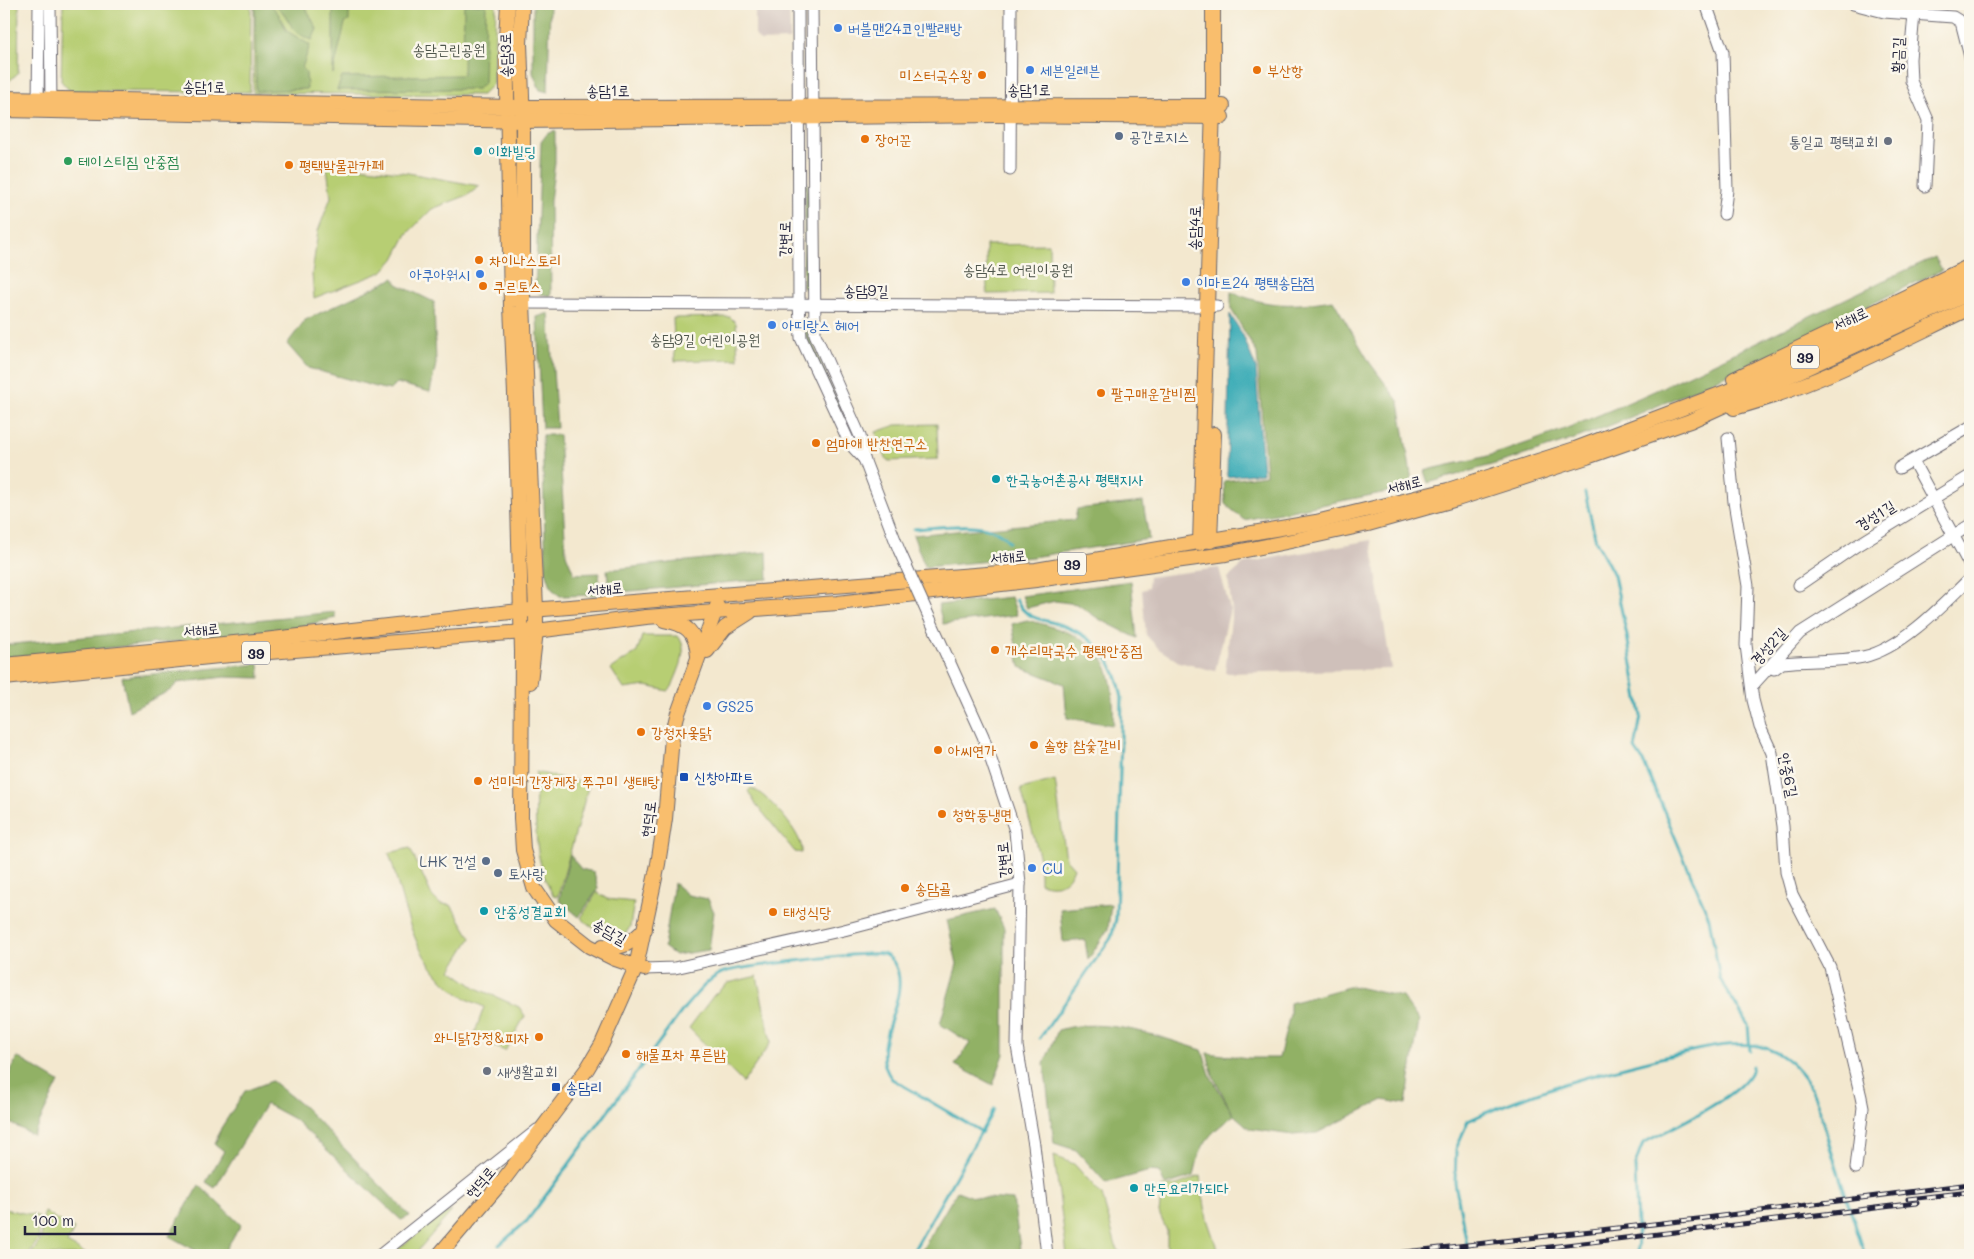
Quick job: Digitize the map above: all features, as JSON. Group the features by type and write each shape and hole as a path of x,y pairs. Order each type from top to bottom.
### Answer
{"main road":[{"name":"송담3로","path":"508,4 506,38 516,113"},
{"name":"송담3로","path":"516,113 522,4"},
{"name":"송담4로","path":"1213,4 1218,111"},
{"name":"송담4로","path":"1205,542 1222,4"},
{"name":"송담1로","path":"4,98 44,104 516,113 1010,110 1218,111"},
{"name":"송담1로","path":"4,110 44,104"},
{"path":"516,113 536,631"},
{"path":"516,113 511,307 516,400 519,611 522,652 521,818 523,850 528,872 544,904 567,930 590,946 641,966"},
{"path":"1661,417 1777,357 1970,266"},
{"name":"서해로","path":"4,678 219,656 536,631 646,617 838,603 1036,580 1226,554 1291,542 1368,524 1457,499 1587,458 1690,421 1949,296 1970,280"},
{"name":"서해로","path":"4,665 536,609 724,596 1036,570 1316,522 1448,490 1575,449 1661,417 1781,368 1949,296 1970,293"},
{"path":"1690,421 1762,401 1866,357 1970,308"},
{"name":"현덕로","path":"641,966 645,929 665,819 670,748 677,716 703,654 724,596"},
{"path":"646,617 677,622 688,627 703,654 725,628 744,615 758,609"},
{"name":"송담길","path":"536,631 532,651 528,721 527,848 532,874 539,888 562,918 603,946 641,966"},
{"name":"현덕로","path":"439,1255 546,1123 587,1069 641,966 671,810 680,739 703,654"},
{"path":"603,946 622,947 630,944 645,929"}],"street":[{"path":"39,4 44,104"},
{"path":"44,104 50,4"},
{"name":"강변로","path":"798,4 799,305 801,338 850,444 864,459"},
{"name":"강변로","path":"812,4 814,334 860,436 864,459 899,550 983,736 1015,830 1020,884 1018,1046 1034,1145 1047,1255"},
{"path":"1010,170 1011,4"},
{"path":"1706,4 1722,52 1727,190 1724,214"},
{"path":"1853,4 1884,12 1913,9 1953,18 1961,22 1970,57"},
{"name":"황금길","path":"1913,9 1910,59 1911,81 1928,120 1925,186"},
{"name":"송담9길","path":"523,303 1213,306"},
{"path":"1899,468 1970,427"},
{"name":"안중6길","path":"1728,438 1734,502 1748,586 1746,645 1752,686 1760,727 1772,753 1783,826 1786,872 1792,894 1830,967 1863,1108 1856,1168"},
{"path":"1913,461 1970,566"},
{"name":"경성1길","path":"1799,585 1932,497 1970,476"},
{"name":"경성2길","path":"1752,686 1800,634 1970,525"},
{"name":"경성2길","path":"1752,686 1782,663 1864,657 1886,648 1907,634 1970,578"},
{"path":"641,966 675,968 834,932 1020,884"},
{"path":"380,1255 546,1123"}],"shaded area":[{"path":"755,4 789,4 789,40 760,41 755,35"},
{"path":"1371,540 1391,669 1225,673 1232,610 1228,578 1245,563"},
{"path":"1219,568 1230,609 1215,671 1179,662 1159,649 1146,635 1142,590 1148,588 1149,577"}],"green space":[{"path":"7,4 19,4 18,73 8,82 4,77"},
{"path":"63,4 251,4 250,92 70,91 61,81"},
{"name":"송담근린공원","path":"254,4 496,4 493,84 482,95 253,93"},
{"path":"255,4 270,4 278,13 287,31 310,45 302,68 306,73 307,89 256,91"},
{"path":"274,4 304,4 317,29 312,40 293,28 284,14"},
{"path":"333,4 349,4 349,21 345,23 333,74"},
{"path":"464,4 486,4 484,83 478,89 337,90 342,77 463,75"},
{"path":"533,4 550,4 548,92 540,90 533,73"},
{"path":"555,130 555,162 550,201 551,296 540,294 535,290 541,142 547,134"},
{"path":"334,164 408,173 480,186 468,195 432,209 407,234 394,259 382,272 314,298 312,274 318,231 331,197 327,168"},
{"path":"806,181 808,186 810,287 807,290 803,287"},
{"name":"송담4로 어린이공원","path":"1049,244 1050,293 987,294 986,245"},
{"path":"1935,257 1942,270 1716,380 1577,438 1428,483 1424,471 1504,451 1614,409"},
{"path":"394,278 397,284 434,302 436,364 430,392 397,383 390,390 308,368 287,344 305,320"},
{"path":"1231,292 1258,301 1282,304 1305,304 1333,300 1370,363 1399,402 1413,487 1244,520 1225,504 1224,481 1266,475 1257,353 1231,309"},
{"path":"549,313 557,428 542,428 537,317"},
{"name":"송담9길 어린이공원","path":"730,317 736,323 738,359 675,361 673,318"},
{"path":"803,319 807,319 808,333 842,411 837,408 805,335"},
{"path":"937,424 938,459 887,461 876,432 896,425"},
{"path":"542,435 559,435 566,554 574,574 599,573 601,595 560,596 552,589 546,571"},
{"path":"1143,502 1149,539 1032,557 925,567 913,535 1075,520 1077,509"},
{"path":"767,552 768,579 609,593 607,570"},
{"path":"1131,581 1137,638 1099,619 1077,604 1055,601 1027,608 1022,596"},
{"path":"1011,597 1017,615 943,624 938,605"},
{"path":"335,612 335,618 282,631 4,658 4,645"},
{"path":"1027,620 1070,633 1085,641 1097,652 1105,664 1111,680 1113,725 1067,718 1064,684 1020,667 1012,624"},
{"path":"642,636 678,636 681,642 683,648 682,661 672,687 668,691 646,686 624,689 611,669 637,652"},
{"path":"259,664 260,678 224,677 177,683 171,690 129,711 122,677"},
{"path":"536,772 589,784 558,896 553,895 546,881 538,851 536,835"},
{"path":"1055,780 1066,859 1074,868 1064,882 1051,885 1040,883 1040,859 1021,789"},
{"path":"751,788 766,798 784,816 798,837 802,853 795,852 755,803 748,791"},
{"path":"410,848 432,896 440,904 451,905 471,938 451,970 476,988 519,1007 525,1016 505,1051 473,1038 484,1007 463,997 443,981 430,965 412,931 389,853"},
{"path":"570,855 581,869 594,872 598,889 579,917 559,900"},
{"path":"674,883 688,895 708,899 714,912 709,950 675,955 664,947"},
{"path":"597,892 607,899 634,902 630,927 624,936 606,935 581,918"},
{"path":"1111,904 1108,929 1088,960 1085,940 1063,942 1060,909"},
{"path":"995,909 1004,928 1004,1054 993,1085 955,1065 970,1043 940,1024 957,964 947,920"},
{"path":"757,976 771,1042 743,1083 689,1028 714,995 728,983"},
{"path":"1352,986 1402,997 1419,1021 1406,1104 1383,1100 1317,1133 1293,1135 1250,1129 1234,1115 1206,1141 1199,1155 1194,1176 1165,1185 1159,1172 1150,1171 1106,1183 1076,1150 1054,1143 1044,1064 1058,1030 1076,1026 1112,1026 1149,1034 1202,1050 1211,1077 1233,1114 1213,1076 1207,1053 1249,1058 1279,1058 1290,1014 1290,1003"},
{"path":"17,1057 59,1082 33,1135 4,1120 4,1086"},
{"path":"272,1081 304,1107 410,1216 401,1220 294,1119 266,1104 215,1188 206,1182 224,1151 215,1144 221,1128 245,1091"},
{"path":"1054,1156 1074,1164 1102,1195 1116,1246 1122,1255 1067,1255"},
{"path":"1200,1176 1207,1219 1218,1251 1243,1251 1247,1255 1167,1255 1167,1231 1159,1213 1162,1187 1177,1185"},
{"path":"199,1185 241,1225 222,1255 204,1255 169,1236"},
{"path":"957,1191 973,1197 1013,1200 1021,1255 919,1255"},
{"path":"4,1209 38,1216 39,1238 28,1255 4,1255"},
{"path":"452,1211 414,1255 391,1255 440,1215"},
{"path":"44,1212 74,1229 67,1243 88,1255 31,1255 41,1239"}],"water":[{"path":"1230,314 1243,335 1256,368 1263,473 1227,477"}],"waterway":[{"path":"1585,493 1596,541 1614,575 1627,636 1641,716 1635,749 1643,761 1709,918 1720,979 1748,1025 1750,1051"},
{"path":"914,529 952,526 978,527 990,529 1001,534 1009,542"},
{"path":"1016,599 1030,616 1076,631 1096,645 1110,663 1122,698 1116,919 1111,938 1040,1038"},
{"path":"499,1245 527,1221 685,1007 708,982 724,972 832,957 886,955 893,962 899,977 899,991 883,1051 885,1065 892,1079 982,1132"},
{"path":"1469,1255 1455,1183 1456,1149 1468,1121 1516,1100 1592,1076 1691,1051 1736,1045 1758,1046 1778,1053 1794,1066 1809,1085 1820,1111 1865,1255"},
{"path":"1638,1255 1635,1165 1643,1143 1723,1099 1748,1076 1752,1066"},
{"path":"911,1255 994,1109"}],"railway":[{"path":"1378,1255 1698,1219 1970,1184"},
{"path":"1908,1199 1970,1192"},
{"path":"1483,1255 1917,1203"}],"place":[{"name":"버블맨24코인빨래방","path":"838,28"},
{"name":"세븐일레븐","path":"1030,70"},
{"name":"부산항","path":"1257,70"},
{"name":"미스터국수왕","path":"982,75"},
{"name":"공간로지스","path":"1119,136"},
{"name":"장어꾼","path":"865,139"},
{"name":"통일교 평택교회","path":"1888,141"},
{"name":"이화빌딩","path":"478,151"},
{"name":"테이스티짐 안중점","path":"68,161"},
{"name":"평택박물관카페","path":"289,165"},
{"name":"차이나스토리","path":"479,260"},
{"name":"아쿠아워시","path":"480,274"},
{"name":"이마트24 평택송담점","path":"1186,282"},
{"name":"쿠르토스","path":"483,286"},
{"name":"아띠랑스 헤어","path":"772,325"},
{"name":"팔구매운갈비찜","path":"1101,393"},
{"name":"엄마애 반찬연구소","path":"816,443"},
{"name":"한국농어촌공사 평택지사","path":"996,479"},
{"name":"개수리막국수 평택안중점","path":"995,650"},
{"name":"GS25","path":"707,706"},
{"name":"강청자옻닭","path":"641,732"},
{"name":"솔향 참숯갈비","path":"1034,745"},
{"name":"아씨연가","path":"938,750"},
{"name":"신창아파트","path":"684,777"},
{"name":"선미네 간장게장 쭈구미 생태탕","path":"478,781"},
{"name":"청학동냉면","path":"942,814"},
{"name":"LHK 건설","path":"486,861"},
{"name":"CU","path":"1032,868"},
{"name":"토사랑","path":"498,873"},
{"name":"송담골","path":"905,888"},
{"name":"안중성결교회","path":"484,911"},
{"name":"태성식당","path":"773,912"},
{"name":"와니닭강정&피자","path":"539,1037"},
{"name":"해물포차 푸른밤","path":"626,1054"},
{"name":"새생활교회","path":"487,1071"},
{"name":"송담리","path":"556,1087"},
{"name":"만두요리가되다","path":"1134,1188"}]}
